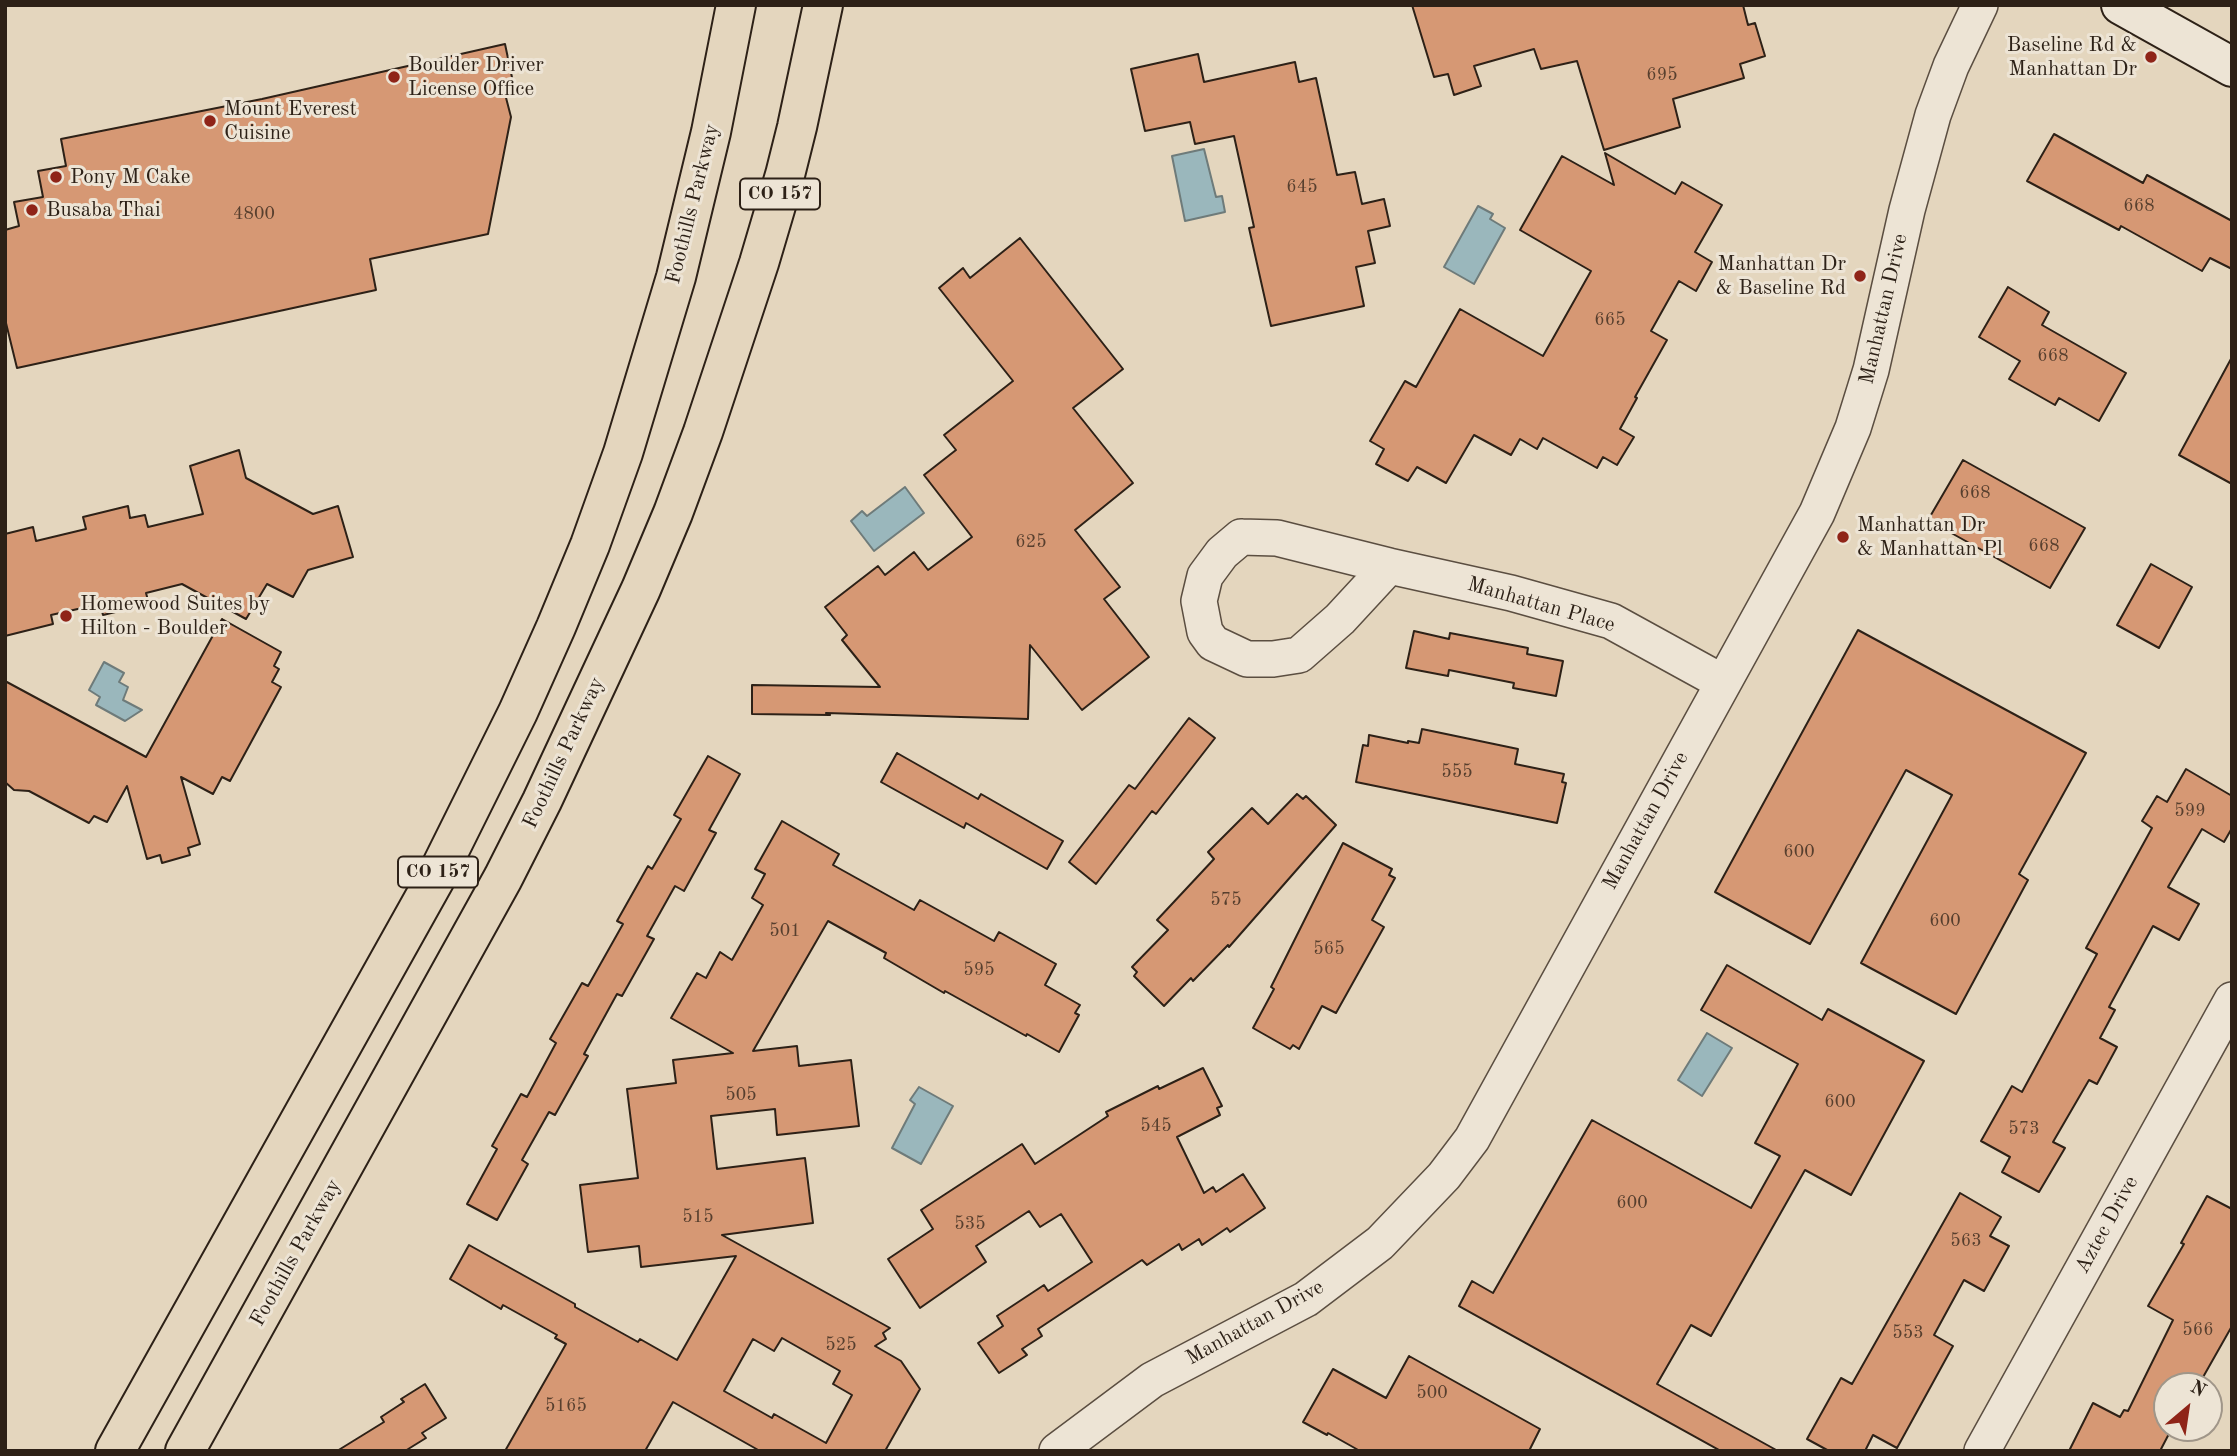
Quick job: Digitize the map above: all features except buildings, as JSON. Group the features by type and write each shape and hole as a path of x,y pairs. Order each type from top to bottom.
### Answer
{"highway":[{"name":"Foothills Parkway","path":"115,1451 435,879 494,761 556,627 590,545 623,453 676,277 711,132 736,5"},
{"name":"Foothills Parkway","path":"185,1451 503,878 548,790 641,589 703,432 759,263 797,127 823,5"}],"main road":[{"path":"2121,5 2232,67"}],"street":[{"name":"Manhattan Drive","path":"1057,1451 1152,1380 1306,1299 1380,1243 1444,1176 1472,1139 1817,513 1853,428 1871,370 1907,210 1933,115 1951,66 1980,5"},
{"name":"Manhattan Place","path":"1389,566 1340,619 1299,655 1247,659 1213,643 1205,632 1199,601 1205,576 1222,553 1241,537 1278,538 1511,593 1611,621 1722,682"},
{"name":"Aztec Drive","path":"1982,1451 2232,1000"}],"water":[{"path":"1204,149 1216,197 1222,196 1225,212 1185,221 1172,156"},
{"path":"1478,206 1493,214 1490,219 1505,228 1474,284 1444,267"},
{"path":"905,487 924,513 874,551 851,521 862,511 867,516"},
{"path":"104,662 124,673 119,682 128,687 123,700 142,710 125,721 96,705 100,697 89,690"},
{"path":"1707,1033 1732,1048 1702,1096 1678,1080"},
{"path":"919,1087 953,1106 921,1164 892,1148 915,1104 910,1100"}],"place":[{"name":"Baseline Rd & Manhattan Dr","path":"2151,57"},
{"name":"Boulder Driver License Office","path":"394,77"},
{"name":"Mount Everest Cuisine","path":"210,121"},
{"name":"Pony M Cake","path":"56,177"},
{"name":"Busaba Thai","path":"32,210"},
{"name":"Manhattan Dr & Baseline Rd","path":"1860,276"},
{"name":"Manhattan Dr & Manhattan Pl","path":"1843,537"},
{"name":"Homewood Suites by Hilton - Boulder","path":"66,616"}]}
